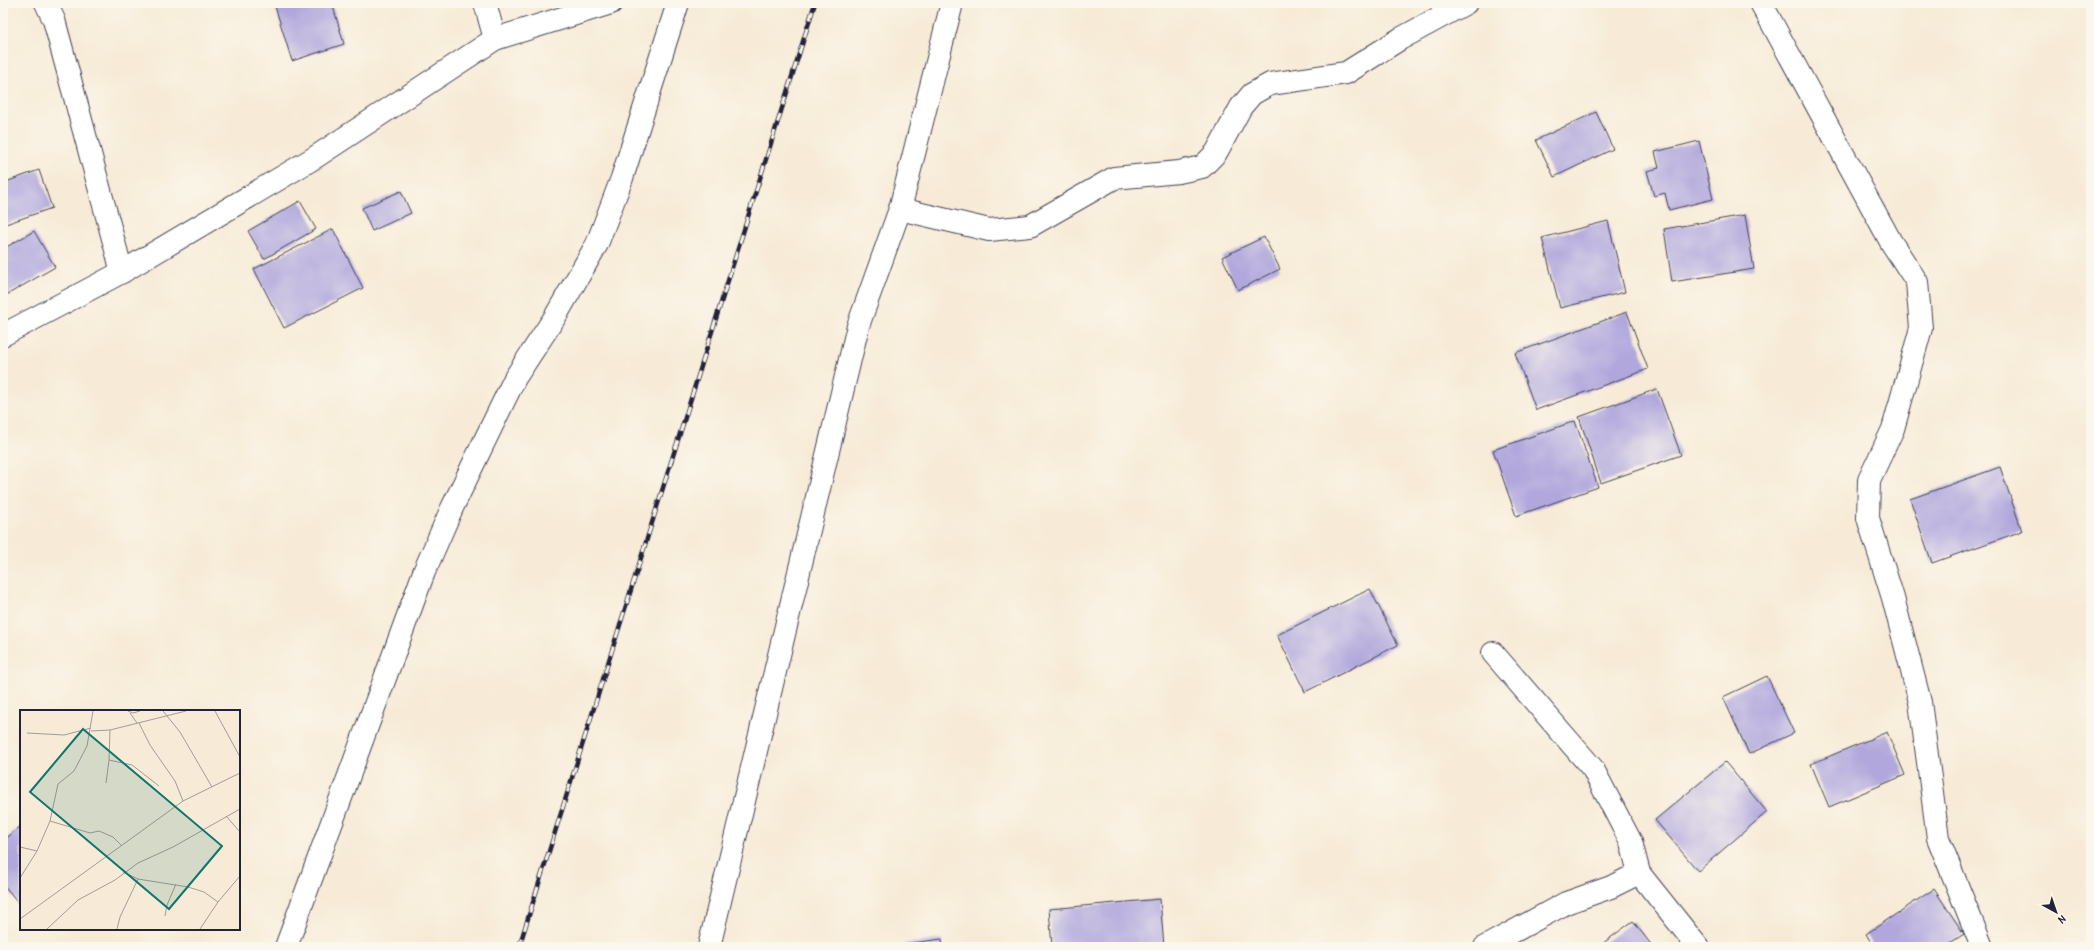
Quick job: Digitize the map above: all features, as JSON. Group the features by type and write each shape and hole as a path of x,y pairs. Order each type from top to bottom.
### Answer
{"street":[{"path":"46,3 54,20 122,272"},
{"path":"485,3 495,39"},
{"path":"3,335 122,272 314,158 495,39 610,3"},
{"path":"286,947 424,572 448,515 516,378 555,317 597,244 622,178 678,3"},
{"path":"709,947 858,326 900,209 952,3"},
{"path":"900,209 989,230 1030,226 1114,178 1179,172 1202,166 1216,153 1241,107 1252,94 1270,84 1346,73 1400,39 1466,3"},
{"path":"1762,3 1891,242 1917,282 1921,328 1893,429 1869,480 1868,518 1893,598 1920,702 1938,838 1982,947"},
{"path":"1493,653 1593,769 1631,842 1639,873 1698,947"},
{"path":"1485,947 1566,903 1611,887 1639,873"}],"building":[{"path":"274,3 332,3 344,44 292,61"},
{"path":"1596,112 1613,149 1554,177 1536,140"},
{"path":"1699,141 1713,199 1669,210 1665,193 1654,196 1647,171 1659,168 1655,152"},
{"path":"39,170 52,208 3,225 3,183"},
{"path":"401,191 411,213 372,231 362,208"},
{"path":"300,201 316,229 264,259 248,231"},
{"path":"1745,215 1754,269 1672,282 1664,229"},
{"path":"1608,221 1625,292 1560,308 1542,238"},
{"path":"333,229 363,288 284,328 254,269"},
{"path":"34,231 55,267 3,297 3,249"},
{"path":"1264,237 1280,269 1238,290 1222,257"},
{"path":"1627,312 1648,369 1536,410 1515,353"},
{"path":"1657,389 1681,455 1601,483 1579,417"},
{"path":"1575,421 1598,487 1516,516 1493,450"},
{"path":"2000,467 2022,531 1932,563 1910,499"},
{"path":"1370,589 1398,645 1305,692 1277,635"},
{"path":"1767,676 1794,733 1749,754 1723,697"},
{"path":"1887,732 1905,775 1829,807 1811,764"},
{"path":"1725,762 1767,812 1698,871 1655,820"},
{"path":"20,827 20,905 3,884 3,841"},
{"path":"1934,889 1964,934 1944,947 1874,947 1866,934"},
{"path":"1160,899 1164,947 1052,947 1049,909"},
{"path":"1633,921 1653,947 1598,947"},
{"path":"942,939 943,947 905,947 904,944"}],"railway":[{"path":"519,947 815,3"}]}
